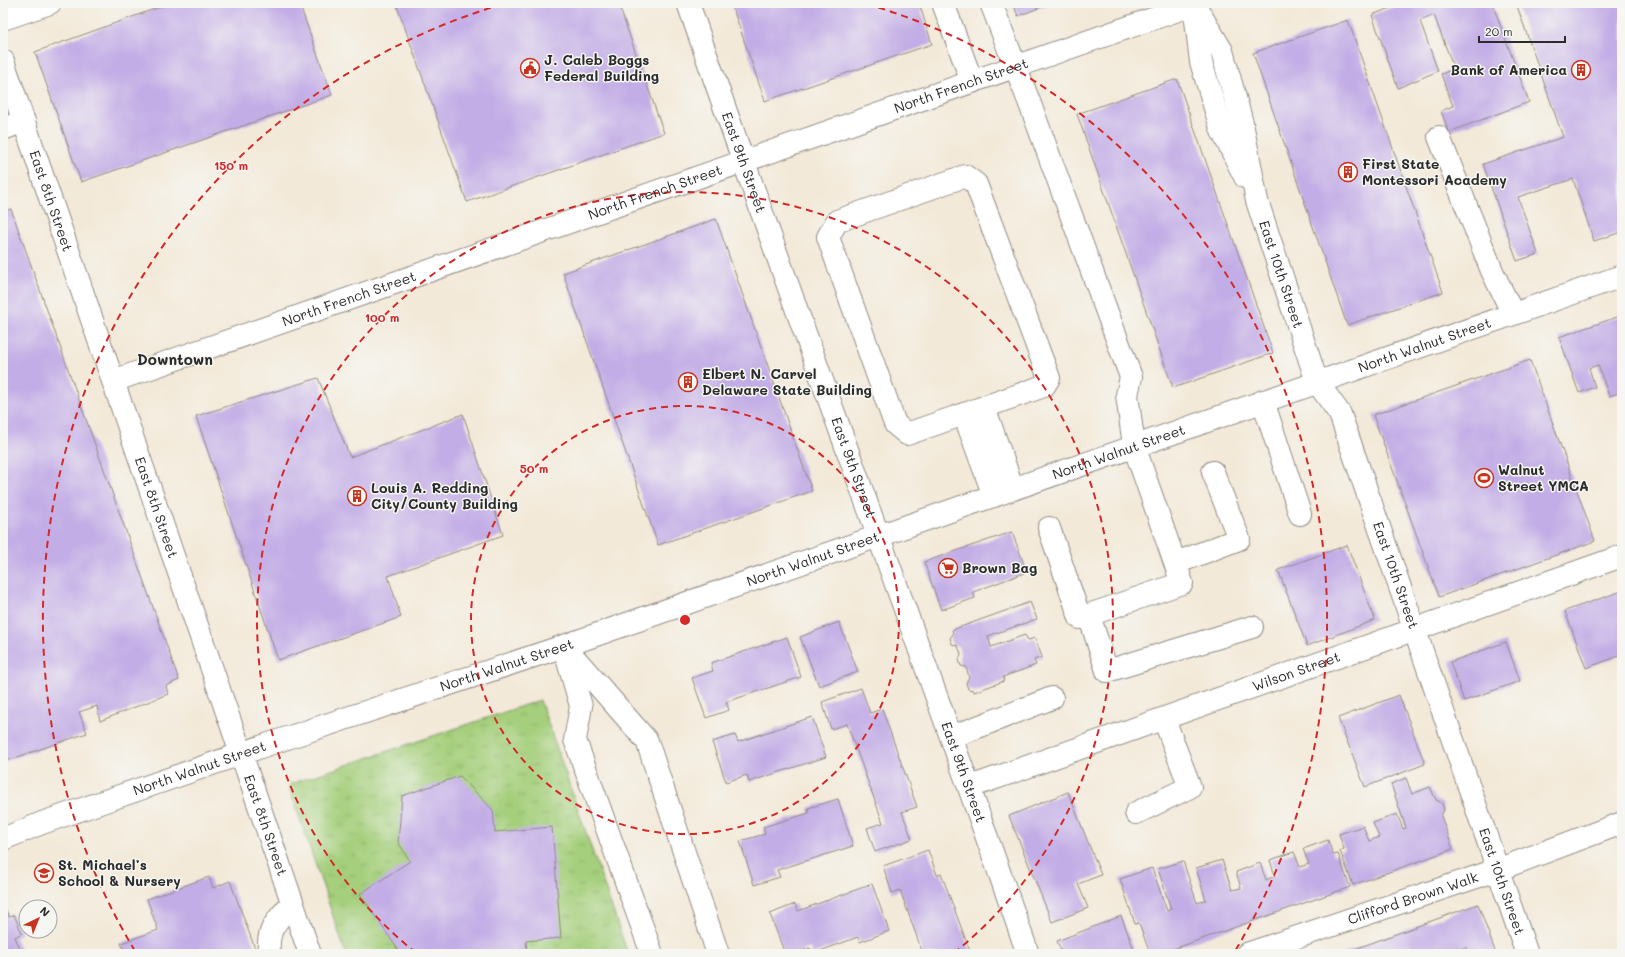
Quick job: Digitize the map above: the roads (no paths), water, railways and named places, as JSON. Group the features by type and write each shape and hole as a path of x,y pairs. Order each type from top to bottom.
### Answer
{"street":[{"path":"3,19 50,3"},
{"name":"East 9th Street","path":"688,3 742,162 952,737 1028,954"},
{"path":"943,3 972,82"},
{"path":"991,3 1131,377 1127,395 1134,446 1182,583 1080,618 1049,528"},
{"name":"North French Street","path":"113,381 1195,3"},
{"name":"East 10th Street","path":"1195,3 1222,51 1242,122 1257,201 1317,382 1340,414 1527,954"},
{"name":"East 8th Street","path":"3,61 310,954"},
{"path":"3,129 24,121"},
{"path":"1440,138 1492,271 1513,314"},
{"path":"965,176 976,184 1049,378 1044,386 984,407 907,434 895,424 828,237 837,221 965,176"},
{"name":"North Walnut Street","path":"3,838 240,754 564,646 1622,276"},
{"path":"1263,401 1300,514"},
{"path":"984,407 1003,492"},
{"path":"964,414 1003,492"},
{"path":"1176,563 1239,539 1213,472"},
{"name":"Wilson Street","path":"970,787 1622,556"},
{"path":"1089,615 1107,671 1252,627"},
{"path":"564,646 581,706 575,740 652,954"},
{"path":"564,646 647,741 718,954"},
{"path":"952,737 1052,698"},
{"path":"1136,813 1190,787 1164,719"},
{"name":"Clifford Brown Walk","path":"1247,954 1497,870 1622,823"},
{"path":"269,954 268,940 273,925 292,903"}],"place":[{"name":"J. Caleb Boggs Federal Building","path":"530,68"},
{"name":"Bank of America","path":"1581,70"},
{"name":"First State Montessori Academy","path":"1348,172"},
{"name":"Elbert N. Carvel Delaware State Building","path":"688,382"},
{"name":"Walnut Street YMCA","path":"1484,478"},
{"name":"Louis A. Redding City/County Building","path":"357,496"},
{"name":"Brown Bag","path":"948,568"},
{"name":"St. Michael’s School & Nursery","path":"44,873"}],"district":[{"name":"Downtown","path":"175,360"}]}
